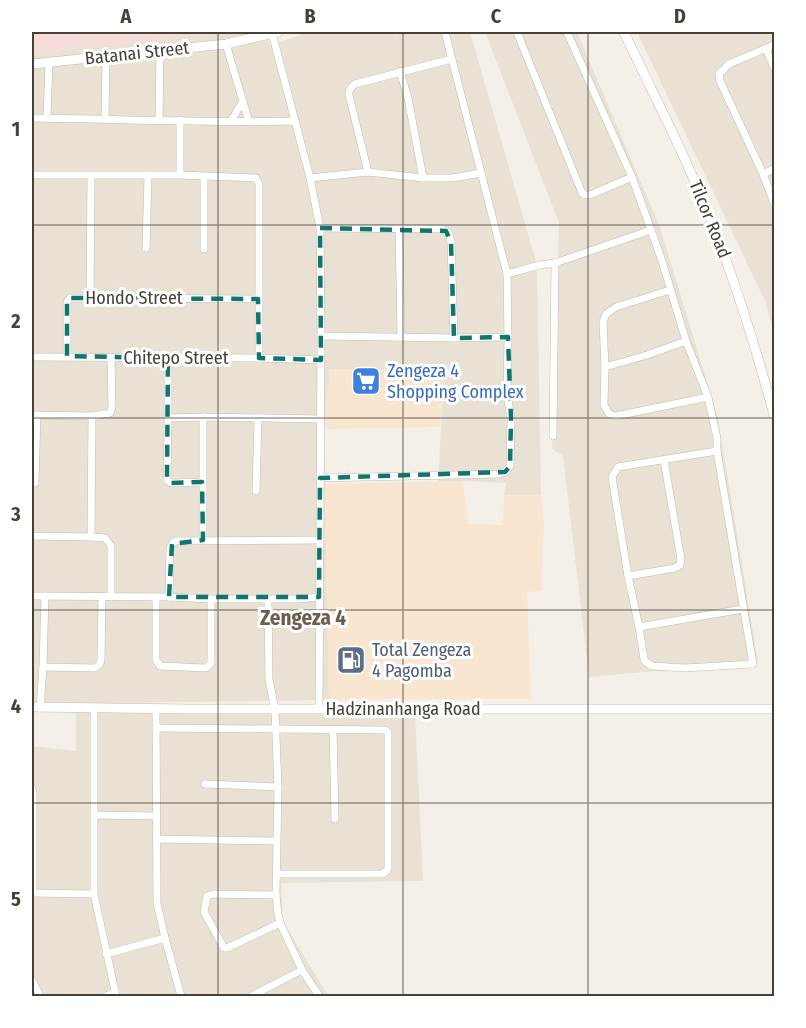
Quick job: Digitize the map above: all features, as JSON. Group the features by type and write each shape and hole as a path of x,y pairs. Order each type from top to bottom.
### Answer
{"street":[{"path":"275,32 320,228 319,709"},
{"name":"Batanai Street","path":"32,64 226,44 275,32"},
{"path":"320,478 499,474 505,472 510,466 511,419 507,393 507,274 445,32"},
{"path":"517,32 582,193 591,195 632,177"},
{"path":"567,32 632,177 662,261 686,341 708,398 717,438 717,451 753,664 685,668 648,665 644,659 628,576 612,477 618,467 717,451"},
{"name":"Tilcor Road","path":"624,32 690,171 716,232 756,349 774,415"},
{"path":"226,44 249,122"},
{"path":"774,45 729,64 719,75 774,203"},
{"path":"766,49 774,67"},
{"path":"159,119 160,52"},
{"path":"105,119 106,57"},
{"path":"368,172 349,90 355,84 452,59"},
{"path":"47,118 50,62"},
{"path":"400,71 408,98 423,178"},
{"path":"231,121 243,101"},
{"path":"32,118 295,121"},
{"path":"180,120 180,176"},
{"path":"763,174 774,169"},
{"path":"310,178 368,172 423,178 453,178 481,173"},
{"path":"32,175 148,175 253,177 257,179 259,182 259,358"},
{"path":"146,248 148,175"},
{"path":"90,299 91,176"},
{"path":"204,177 204,249"},
{"path":"320,228 441,230 449,233 452,242 454,338"},
{"path":"399,229 401,337"},
{"path":"507,274 555,263 651,230"},
{"path":"553,436 555,263"},
{"path":"670,290 616,307 606,314 603,322 604,405 609,414 616,416 708,398"},
{"name":"Hondo Street","path":"67,356 67,302 70,298 258,299"},
{"path":"321,336 508,337"},
{"path":"605,367 686,341"},
{"name":"Chitepo Street","path":"32,357 321,360"},
{"path":"35,483 34,415 107,414 111,411 111,358"},
{"path":"168,358 167,480 171,483 202,482"},
{"path":"91,537 92,416"},
{"path":"203,417 203,540"},
{"path":"168,418 321,419"},
{"path":"256,491 258,418"},
{"path":"628,576 675,568 680,565 681,559 664,460"},
{"path":"32,536 105,538 111,546 111,597"},
{"path":"169,597 171,544 176,540 320,540"},
{"path":"32,596 211,599 319,597"},
{"path":"36,708 43,667 45,596"},
{"path":"43,667 95,668 99,666 102,597"},
{"path":"156,597 156,660 160,666 206,668 211,663 211,599"},
{"path":"268,598 269,680 275,709 278,787 276,841 278,914 302,970 319,996"},
{"path":"639,627 743,609"},
{"name":"Hadzinanhanga Road","path":"36,708 774,709"},
{"path":"94,708 94,894 115,994 106,996"},
{"path":"156,709 157,903 181,996"},
{"path":"156,728 333,729 388,732 388,869 383,874 277,874"},
{"path":"333,729 335,819"},
{"path":"205,784 278,787"},
{"path":"32,789 32,893 94,894"},
{"path":"94,815 156,816"},
{"path":"156,839 276,841"},
{"path":"276,895 213,894 207,896 204,912 224,948 280,923"},
{"path":"106,954 165,938"},
{"path":"251,996 302,970"},
{"path":"32,980 40,996"}],"highlighted area":[{"path":"320,228 446,231 451,242 454,338 508,337 510,466 505,472 320,478 319,597 169,597 172,544 203,540 202,482 171,483 167,477 168,358 67,356 67,302 70,298 258,299 259,358 321,360"}],"shaded area":[{"path":"32,32 226,32 32,53"},
{"path":"226,32 267,32 270,45 310,32 394,32 396,35 404,32 470,32 537,265 541,495 504,495 506,483 438,482 444,370 330,369 324,429 329,700 32,703 32,53"},
{"path":"485,32 577,32 660,227 718,418 758,662 589,677 563,456 552,449 559,223"},
{"path":"637,32 774,32 774,334 766,303"},
{"path":"330,369 444,370 440,427 324,429"},
{"path":"463,481 468,524 503,525 504,495 541,495 544,523 541,591 527,592 531,699 329,700 325,484"},
{"path":"76,710 415,710 423,881 281,883 283,921 328,996 32,996 32,746 76,751"}],"place":[{"name":"Zengeza 4 Shopping Complex","path":"366,381"},
{"name":"Total Zengeza 4 Pagomba","path":"351,660"}],"district":[{"name":"Zengeza 4","path":"303,618"}]}
